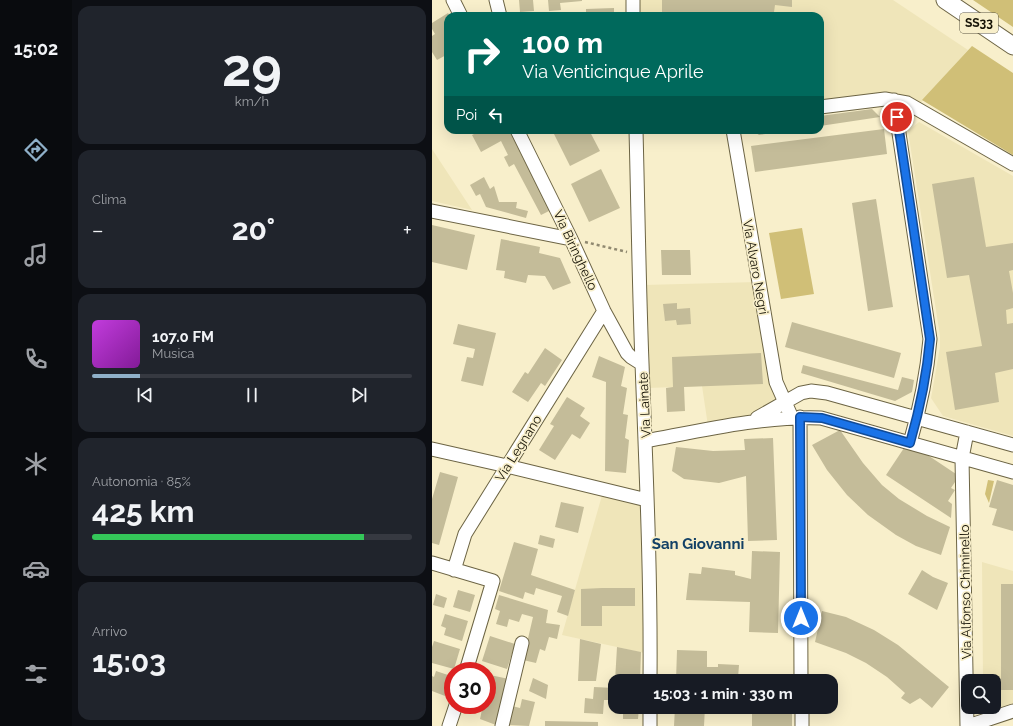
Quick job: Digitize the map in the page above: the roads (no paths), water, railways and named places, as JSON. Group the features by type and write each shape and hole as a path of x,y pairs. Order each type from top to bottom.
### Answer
{"main road":[{"name":"SS33","path":"945,0 1013,46"}],"street":[{"path":"453,0 459,12"},
{"path":"496,0 499,12"},
{"path":"633,0 633,12"},
{"path":"824,107 885,99 907,103 1013,164"},
{"path":"894,100 930,339 927,367 917,418 910,443"},
{"name":"Via Biringhello","path":"519,134 571,239 604,311 627,353 642,364"},
{"name":"Via Lainate","path":"636,134 642,364 646,440 650,674"},
{"name":"Via Alvaro Negri","path":"734,134 776,382 785,402 799,418"},
{"path":"432,211 571,239"},
{"name":"Via Legnano","path":"454,570 465,534 604,311"},
{"path":"745,422 768,412 801,393 811,391 827,393 1013,445"},
{"path":"801,393 795,402 798,408 799,418 801,674"},
{"path":"646,440 745,422 822,418 1013,472"},
{"name":"Via Alfonso Chiminello","path":"967,432 962,458 968,726"},
{"path":"432,449 647,500"},
{"path":"432,563 493,582 469,662"},
{"path":"502,726 522,642"},
{"path":"968,726 1013,711"},
{"path":"449,726 453,714"},
{"path":"650,714 650,726"},
{"path":"802,714 802,726"}],"district":[{"name":"San Giovanni","path":"698,544"}]}
